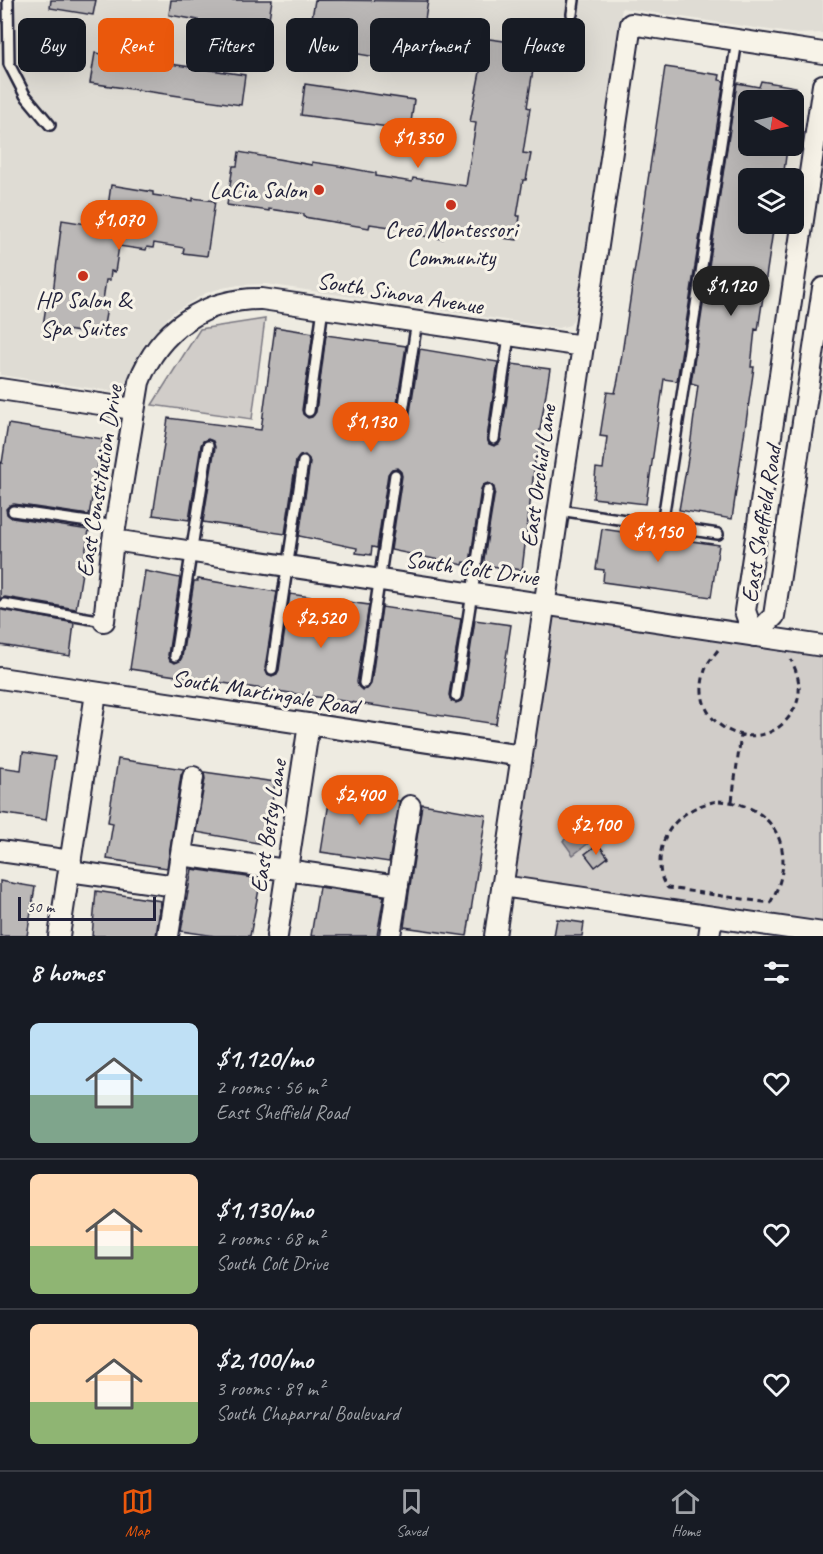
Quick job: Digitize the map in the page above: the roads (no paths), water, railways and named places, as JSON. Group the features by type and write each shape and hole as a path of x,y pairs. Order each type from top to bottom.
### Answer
{"street":[{"name":"East Orchid Lane","path":"495,936 631,24 737,40"},
{"path":"737,40 823,52"},
{"name":"East Sheffield Road","path":"823,85 745,611 754,636 774,616 823,288"},
{"name":"South Sinova Avenue","path":"210,307 230,301 251,299 583,346"},
{"name":"East Constitution Drive","path":"104,621 133,410 143,372 159,345 182,323 210,307"},
{"path":"0,389 133,410"},
{"name":"South Colt Drive","path":"115,533 192,552 823,646"},
{"name":"South Martingale Road","path":"0,678 522,756"},
{"path":"59,936 96,693"},
{"name":"East Betsy Lane","path":"277,936 309,724"},
{"path":"168,936 193,777"},
{"path":"390,936 410,806"},
{"path":"0,851 176,886"},
{"path":"181,855 398,886"},
{"path":"502,886 711,926 823,933"}],"lane":[{"path":"8,0 5,65 25,95 50,125"},
{"path":"572,15 574,0"},
{"path":"662,525 737,40"},
{"path":"309,411 323,308"},
{"path":"401,424 417,321"},
{"path":"494,439 509,336"},
{"path":"176,656 208,446"},
{"path":"272,669 303,462"},
{"path":"364,683 395,475"},
{"path":"456,696 488,490"},
{"path":"558,510 718,534"},
{"path":"13,511 115,533"},
{"path":"4,604 104,621"}],"place":[{"name":"LaCia Salon","path":"319,190"},
{"name":"Creō Montessori Community","path":"451,205"},
{"name":"HP Salon & Spa Suites","path":"83,276"}]}
